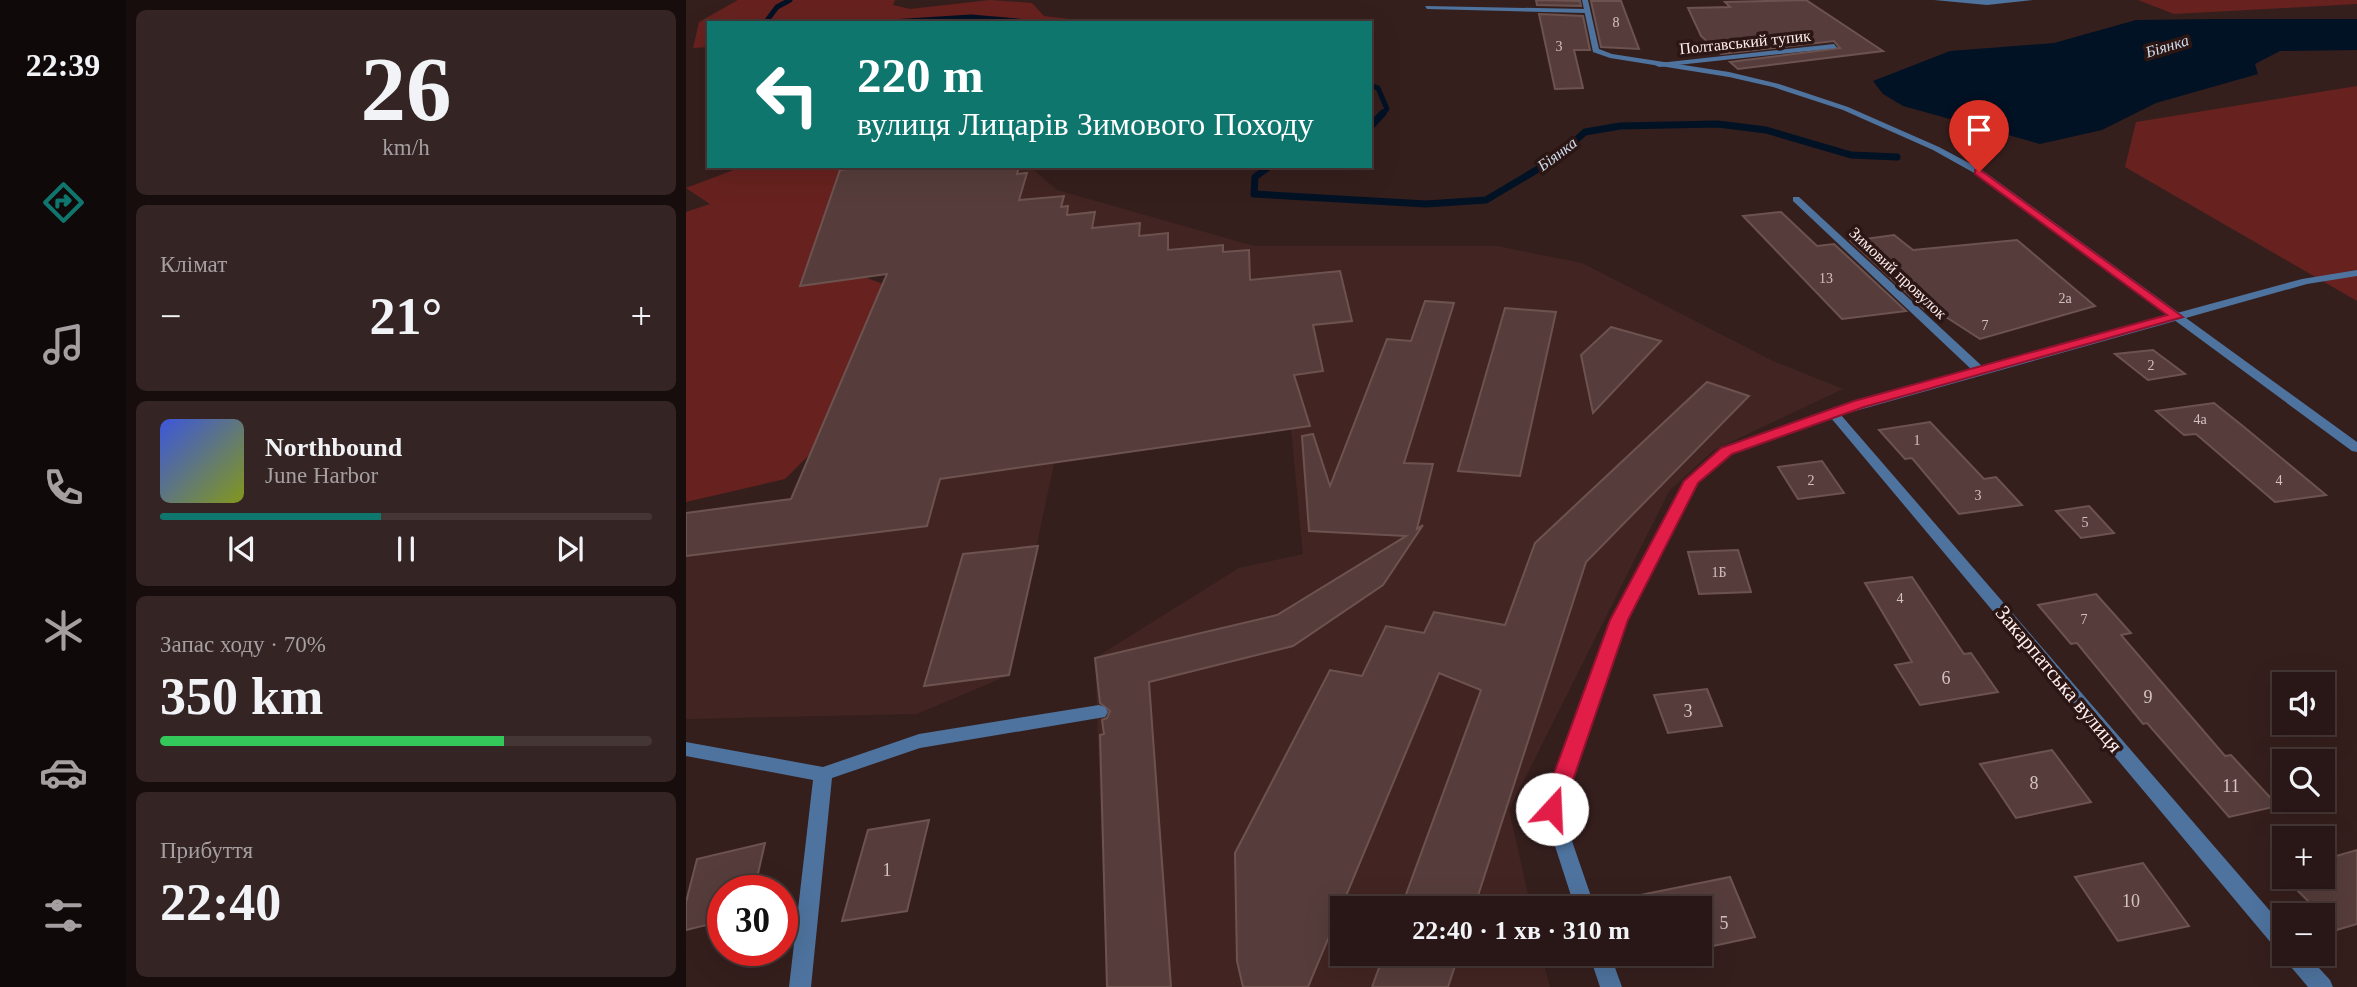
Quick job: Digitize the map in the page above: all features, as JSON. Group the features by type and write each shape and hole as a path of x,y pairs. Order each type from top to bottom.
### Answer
{"street":[{"path":"1585,0 1596,50 1610,56 1708,71 1798,91 1930,143 1979,172 2357,448"},
{"path":"1937,0 1987,3 2030,0"},
{"path":"1427,7 1586,11"},
{"name":"Полтавський тупик","path":"1659,65 1834,46"},
{"name":"Зимовий провулок","path":"1796,199 1979,370"},
{"path":"1581,896 1552,809 1619,620 1692,481 1727,451 1833,414 1979,370 2306,281 2357,273"},
{"name":"Закарпатська вулиця","path":"1833,414 2272,929"},
{"path":"686,749 823,774 919,741 1099,712"},
{"path":"800,987 823,774"},
{"path":"1604,966 1611,987"},
{"path":"2304,966 2322,987"}],"shaded area":[{"path":"738,0 895,0 893,5 910,9 990,0 1032,3 1044,16 1087,21 707,21 707,47 693,48 699,22"},
{"path":"2138,0 2357,0 2357,4 2174,14"},
{"path":"2357,86 2357,301 2125,167 2136,122"},
{"path":"739,168 840,168 801,286 864,277 883,284 810,454 785,479 686,502 686,212 710,204 686,188"},
{"path":"918,168 1031,168 1057,190 1254,246 1497,246 1582,263 1773,361 1843,389 1714,450 1669,491 1509,810 1528,896 1330,896 1330,966 1544,966 1550,987 1107,987 1095,658 1239,568 1303,554 1291,429 1054,464 1009,675 917,714 686,719 686,513 792,499 915,209"}],"water":[{"path":"2357,19 2357,50 2280,51 2255,64 2258,74 2156,103 2102,130 2040,144 1903,106 1883,94 1873,81 1950,51 2054,43 2136,20"}],"building":[{"path":"1536,0 1580,1 1581,6 1537,5"},
{"path":"1806,0 1883,51 1738,69 1730,62 1840,48 1834,41 1721,54 1701,36 1688,8 1730,7 1725,2"},
{"path":"1591,1 1621,1 1639,49 1601,47"},
{"path":"1539,14 1583,16 1590,50 1574,50 1583,88 1555,89"},
{"path":"1018,168 1017,174 1027,173 1019,200 1064,196 1061,207 1068,206 1067,215 1095,212 1092,228 1140,223 1139,236 1168,233 1168,250 1223,245 1223,252 1249,250 1250,280 1340,271 1352,321 1313,325 1323,371 1294,375 1310,426 940,479 927,526 686,556 686,513 791,499 887,274 800,286 840,170"},
{"path":"1781,212 1817,246 1834,244 1906,311 1842,319 1743,216"},
{"path":"1894,235 1913,250 2017,240 2095,306 1980,339 1932,308 1924,309 1851,241"},
{"path":"1425,301 1454,303 1404,463 1433,464 1417,529 1423,525 1383,585 1293,646 1149,682 1171,987 1107,987 1100,735 1104,734 1102,720 1107,718 1110,711 1100,703 1095,658 1277,615 1406,536 1309,531 1302,436 1313,434 1330,486 1387,339 1411,341"},
{"path":"1505,308 1556,312 1520,476 1458,471"},
{"path":"1611,327 1661,341 1593,413 1581,355"},
{"path":"2153,350 2185,374 2148,380 2115,354"},
{"path":"1707,382 1749,396 1586,562 1478,896 1405,896 1481,690 1439,673 1346,896 1330,896 1330,934 1308,987 1243,987 1237,961 1235,853 1330,670 1362,676 1386,626 1424,633 1434,612 1505,625 1535,543"},
{"path":"2214,403 2326,495 2275,502 2196,434 2184,435 2156,411"},
{"path":"1930,422 1984,479 1996,477 2022,505 1959,514 1912,458 1905,459 1879,430"},
{"path":"1822,461 1844,493 1798,499 1778,467"},
{"path":"2089,506 2114,533 2081,538 2056,511"},
{"path":"1038,546 1009,675 924,686 963,554"},
{"path":"1738,550 1751,592 1699,594 1688,552"},
{"path":"1912,577 1964,654 1971,653 1998,692 1920,705 1895,665 1912,662 1865,583"},
{"path":"2096,594 2131,633 2121,635 2225,756 2231,755 2272,799 2272,807 2229,817 2147,723 2143,724 2077,643 2071,644 2038,605"},
{"path":"1707,689 1722,726 1668,733 1654,695"},
{"path":"2052,750 2091,802 2016,818 1980,764"},
{"path":"929,820 907,911 842,921 868,830"},
{"path":"765,843 758,875 707,875 707,925 686,930 686,902 697,859"},
{"path":"2357,850 2357,924 2335,930 2335,903 2310,903 2296,889 2335,889 2335,856"},
{"path":"2143,863 2189,926 2118,941 2075,877"},
{"path":"1730,877 1755,937 1712,946 1712,896 1640,895"},
{"path":"1380,966 1455,966 1448,987 1372,987"}],"waterway":[{"name":"Біянка","path":"766,21 777,7 790,0"},
{"name":"Біянка","path":"907,21 971,17 1017,21"},
{"name":"Біянка","path":"1372,86 1378,88 1387,109 1383,113"},
{"name":"Біянка","path":"1372,125 1383,113"},
{"name":"Біянка","path":"1267,168 1255,177 1254,194 1426,204 1486,200 1555,159 1585,132 1620,126 1718,124 1766,130 1851,155 1897,157"}],"route":[{"path":"1552,809 1619,620 1692,481 1727,451 1859,404 2176,317 1979,172"}]}
